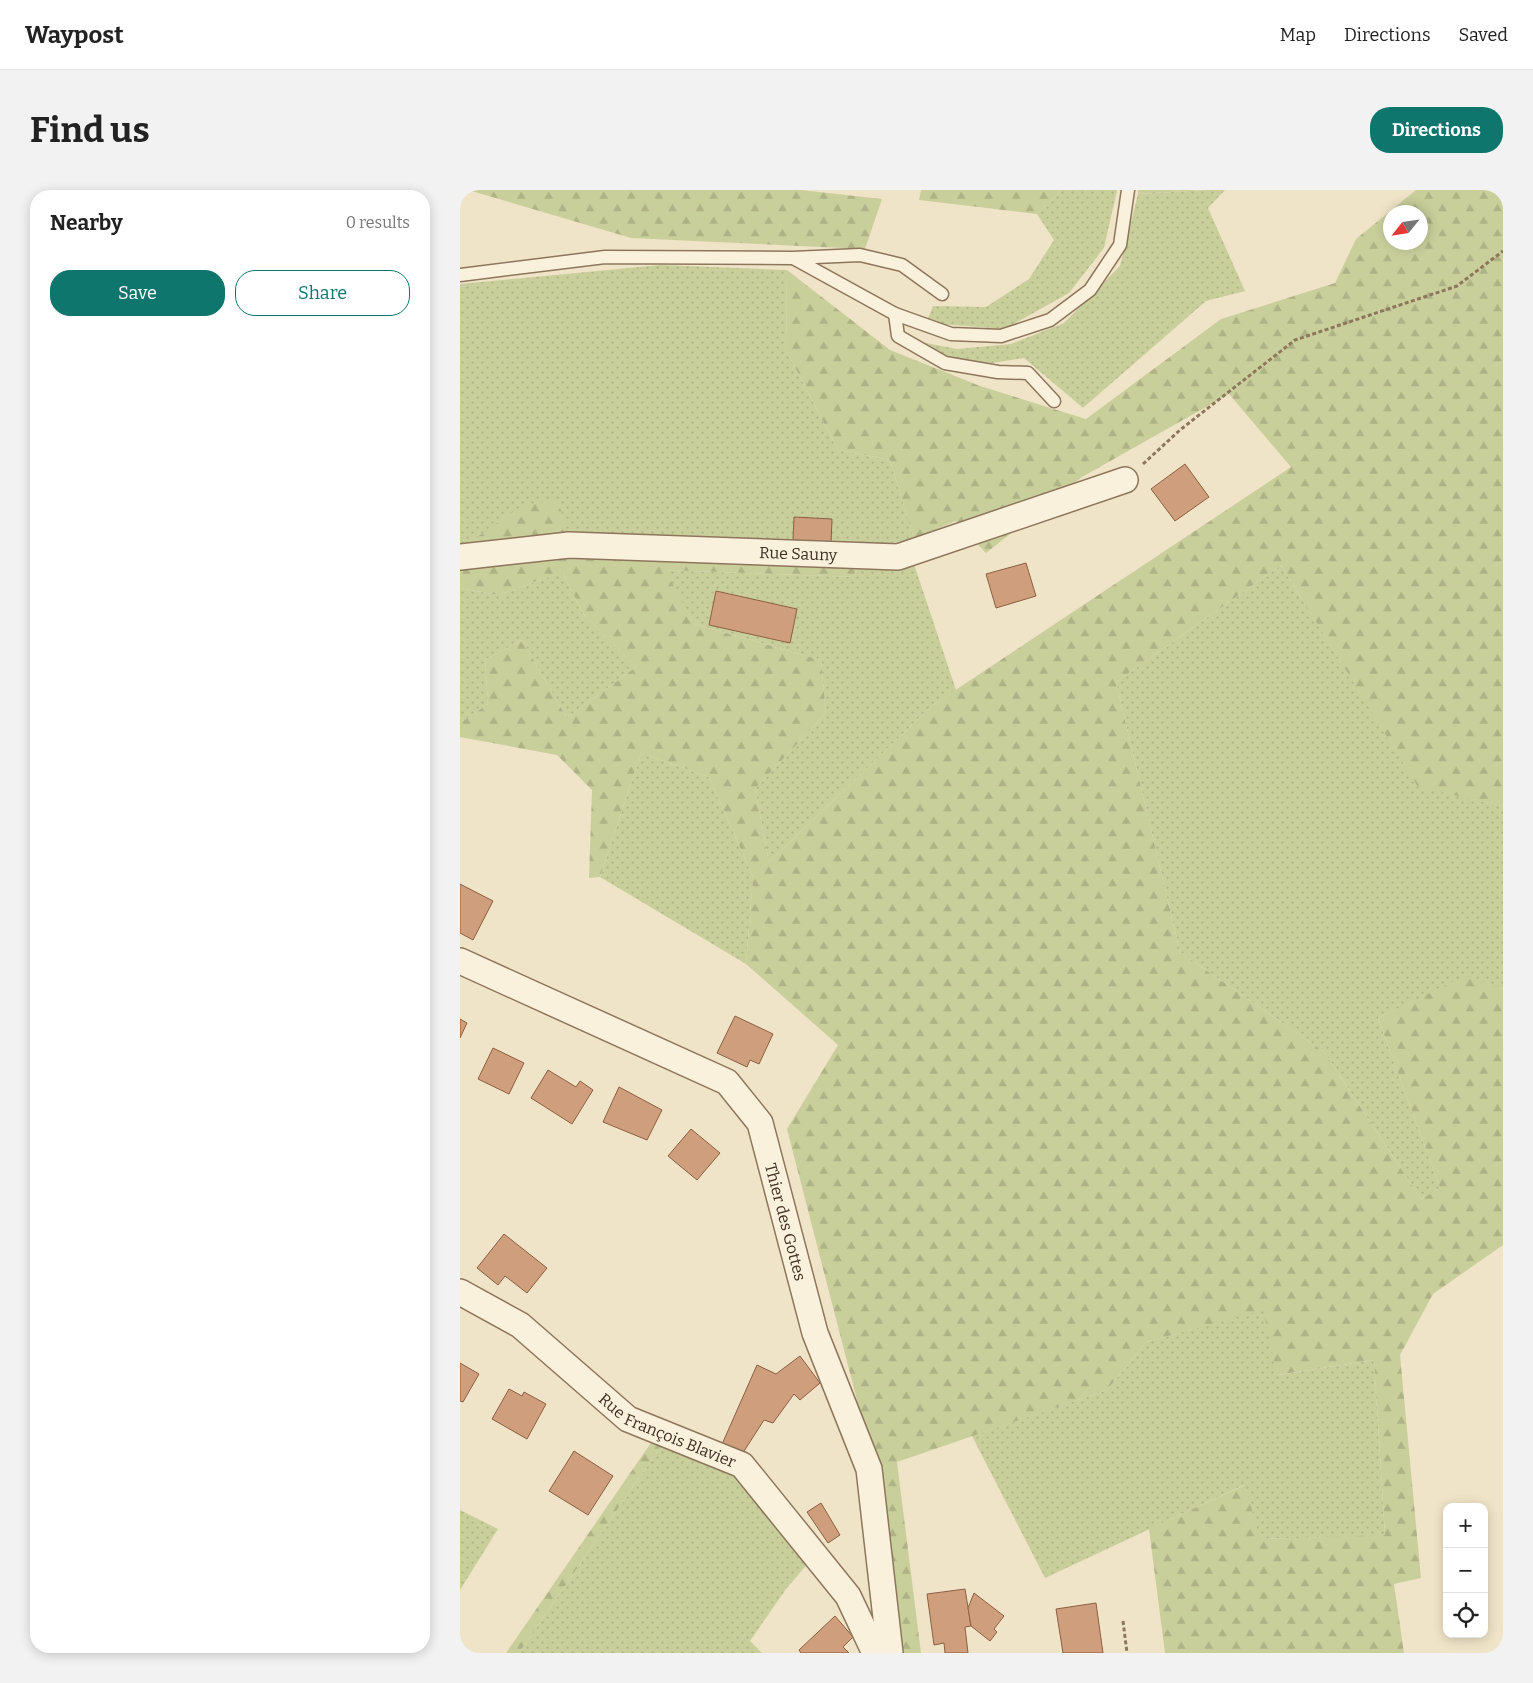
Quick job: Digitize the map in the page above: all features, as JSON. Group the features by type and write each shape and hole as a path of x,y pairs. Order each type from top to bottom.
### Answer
{"street":[{"name":"Rue Sauny","path":"460,557 569,545 898,557 1125,480"},
{"name":"Thier des Gottes","path":"460,961 727,1082 760,1123 815,1334 869,1469 890,1653"},
{"name":"Rue François Blavier","path":"460,1292 520,1324 628,1419 742,1465 848,1596 875,1653"}],"lane":[{"path":"793,258 896,314 951,334 1001,336 1050,320 1090,290 1120,245 1128,190"},
{"path":"460,275 605,257 793,258 860,255 902,265 942,294"},
{"path":"896,314 898,336 945,363 998,372 1028,373 1054,401"}],"path":[{"path":"1125,480 1180,430 1295,340 1457,286 1503,251"},
{"path":"1123,1621 1126,1653"}],"green space":[{"path":"468,190 801,190 882,199 865,249 631,238"},
{"path":"921,190 1062,190 1037,214 919,200"},
{"path":"1062,190 1117,190 1104,248 1069,293 1005,329 926,323 933,306 986,307 1029,279 1054,240 1037,214"},
{"path":"1138,190 1206,190 1138,194"},
{"path":"1225,190 1208,208 1245,291 1206,301 1083,408 1024,358 979,365 943,357 911,340 957,349 1011,344 1064,323 1120,266 1138,194"},
{"path":"1416,190 1503,190 1503,806 1418,787 1281,565 1116,682 1180,952 1324,1052 1421,1199 1440,1188 1378,1018 1465,976 1503,989 1503,1245 1433,1294 1400,1355 1421,1578 1394,1584 1404,1653 1165,1653 1149,1529 1245,1485 1260,1539 1385,1535 1374,1360 1277,1375 1263,1310 1146,1342 1107,1390 897,1462 921,1653 900,1653 875,1470 787,1129 838,1045 746,964 753,877 709,777 641,753 600,877 589,878 592,790 557,755 460,737 460,723 488,704 485,660 522,640 567,718 636,667 584,615 562,572 498,595 460,588 460,549 523,505 558,500 568,535 863,548 854,577 665,570 694,624 821,660 826,713 755,789 769,862 933,705 1291,467 1229,394 1082,477 986,553 956,521 914,539 890,460 838,450 786,350 787,270 890,350 980,386 1086,419 1221,319 1335,283 1356,239 1383,217 1383,250 1428,250 1428,205 1398,205"},
{"path":"660,265 787,270 786,350 838,450 890,460 914,539 863,548 567,535 558,501 460,549 460,284"},
{"path":"913,561 956,690 933,705 769,862 755,789 826,713 821,660 694,624 664,570 854,577 858,565"},
{"path":"1281,565 1418,786 1503,806 1503,989 1465,977 1378,1018 1440,1188 1421,1199 1324,1052 1180,952 1116,682"},
{"path":"562,572 584,615 636,667 567,718 522,640 485,660 488,704 460,723 460,588 498,595"},
{"path":"641,753 709,777 753,877 746,964 600,877"},
{"path":"1264,1309 1278,1375 1374,1360 1385,1536 1259,1539 1244,1485 1045,1578 972,1436 1107,1390 1146,1342"},
{"path":"655,1437 665,1440 519,1653 506,1653"},
{"path":"665,1440 732,1472 810,1561 786,1589 750,1641 762,1653 519,1653"},
{"path":"460,1510 498,1529 460,1590"}],"building":[{"path":"1185,464 1209,497 1175,521 1151,489"},
{"path":"794,517 832,519 831,543 793,540"},
{"path":"1026,563 1036,596 996,608 986,574"},
{"path":"716,591 797,609 790,643 709,625"},
{"path":"460,884 493,901 473,940 460,933"},
{"path":"735,1016 773,1034 759,1064 750,1060 747,1067 717,1053"},
{"path":"460,1019 467,1023 460,1038"},
{"path":"493,1048 524,1063 509,1094 478,1079"},
{"path":"548,1070 576,1087 580,1081 593,1090 572,1124 531,1098"},
{"path":"619,1087 662,1110 647,1140 603,1122"},
{"path":"691,1129 720,1153 697,1180 668,1156"},
{"path":"504,1234 547,1268 527,1293 505,1276 498,1285 477,1268"},
{"path":"800,1356 820,1383 800,1400 794,1394 773,1423 764,1420 739,1459 719,1451 757,1365 776,1374"},
{"path":"460,1363 479,1374 463,1402 460,1401"},
{"path":"509,1389 522,1396 524,1392 546,1404 527,1439 492,1419"},
{"path":"574,1451 613,1476 588,1515 549,1491"},
{"path":"821,1503 840,1535 828,1543 807,1512"},
{"path":"965,1589 971,1626 965,1627 968,1653 945,1653 944,1643 934,1645 927,1594"},
{"path":"974,1593 1004,1616 994,1629 997,1632 990,1641 971,1626 968,1608"},
{"path":"1096,1603 1103,1653 1063,1653 1056,1609"},
{"path":"835,1616 853,1637 843,1647 849,1653 801,1653 799,1650"}]}
